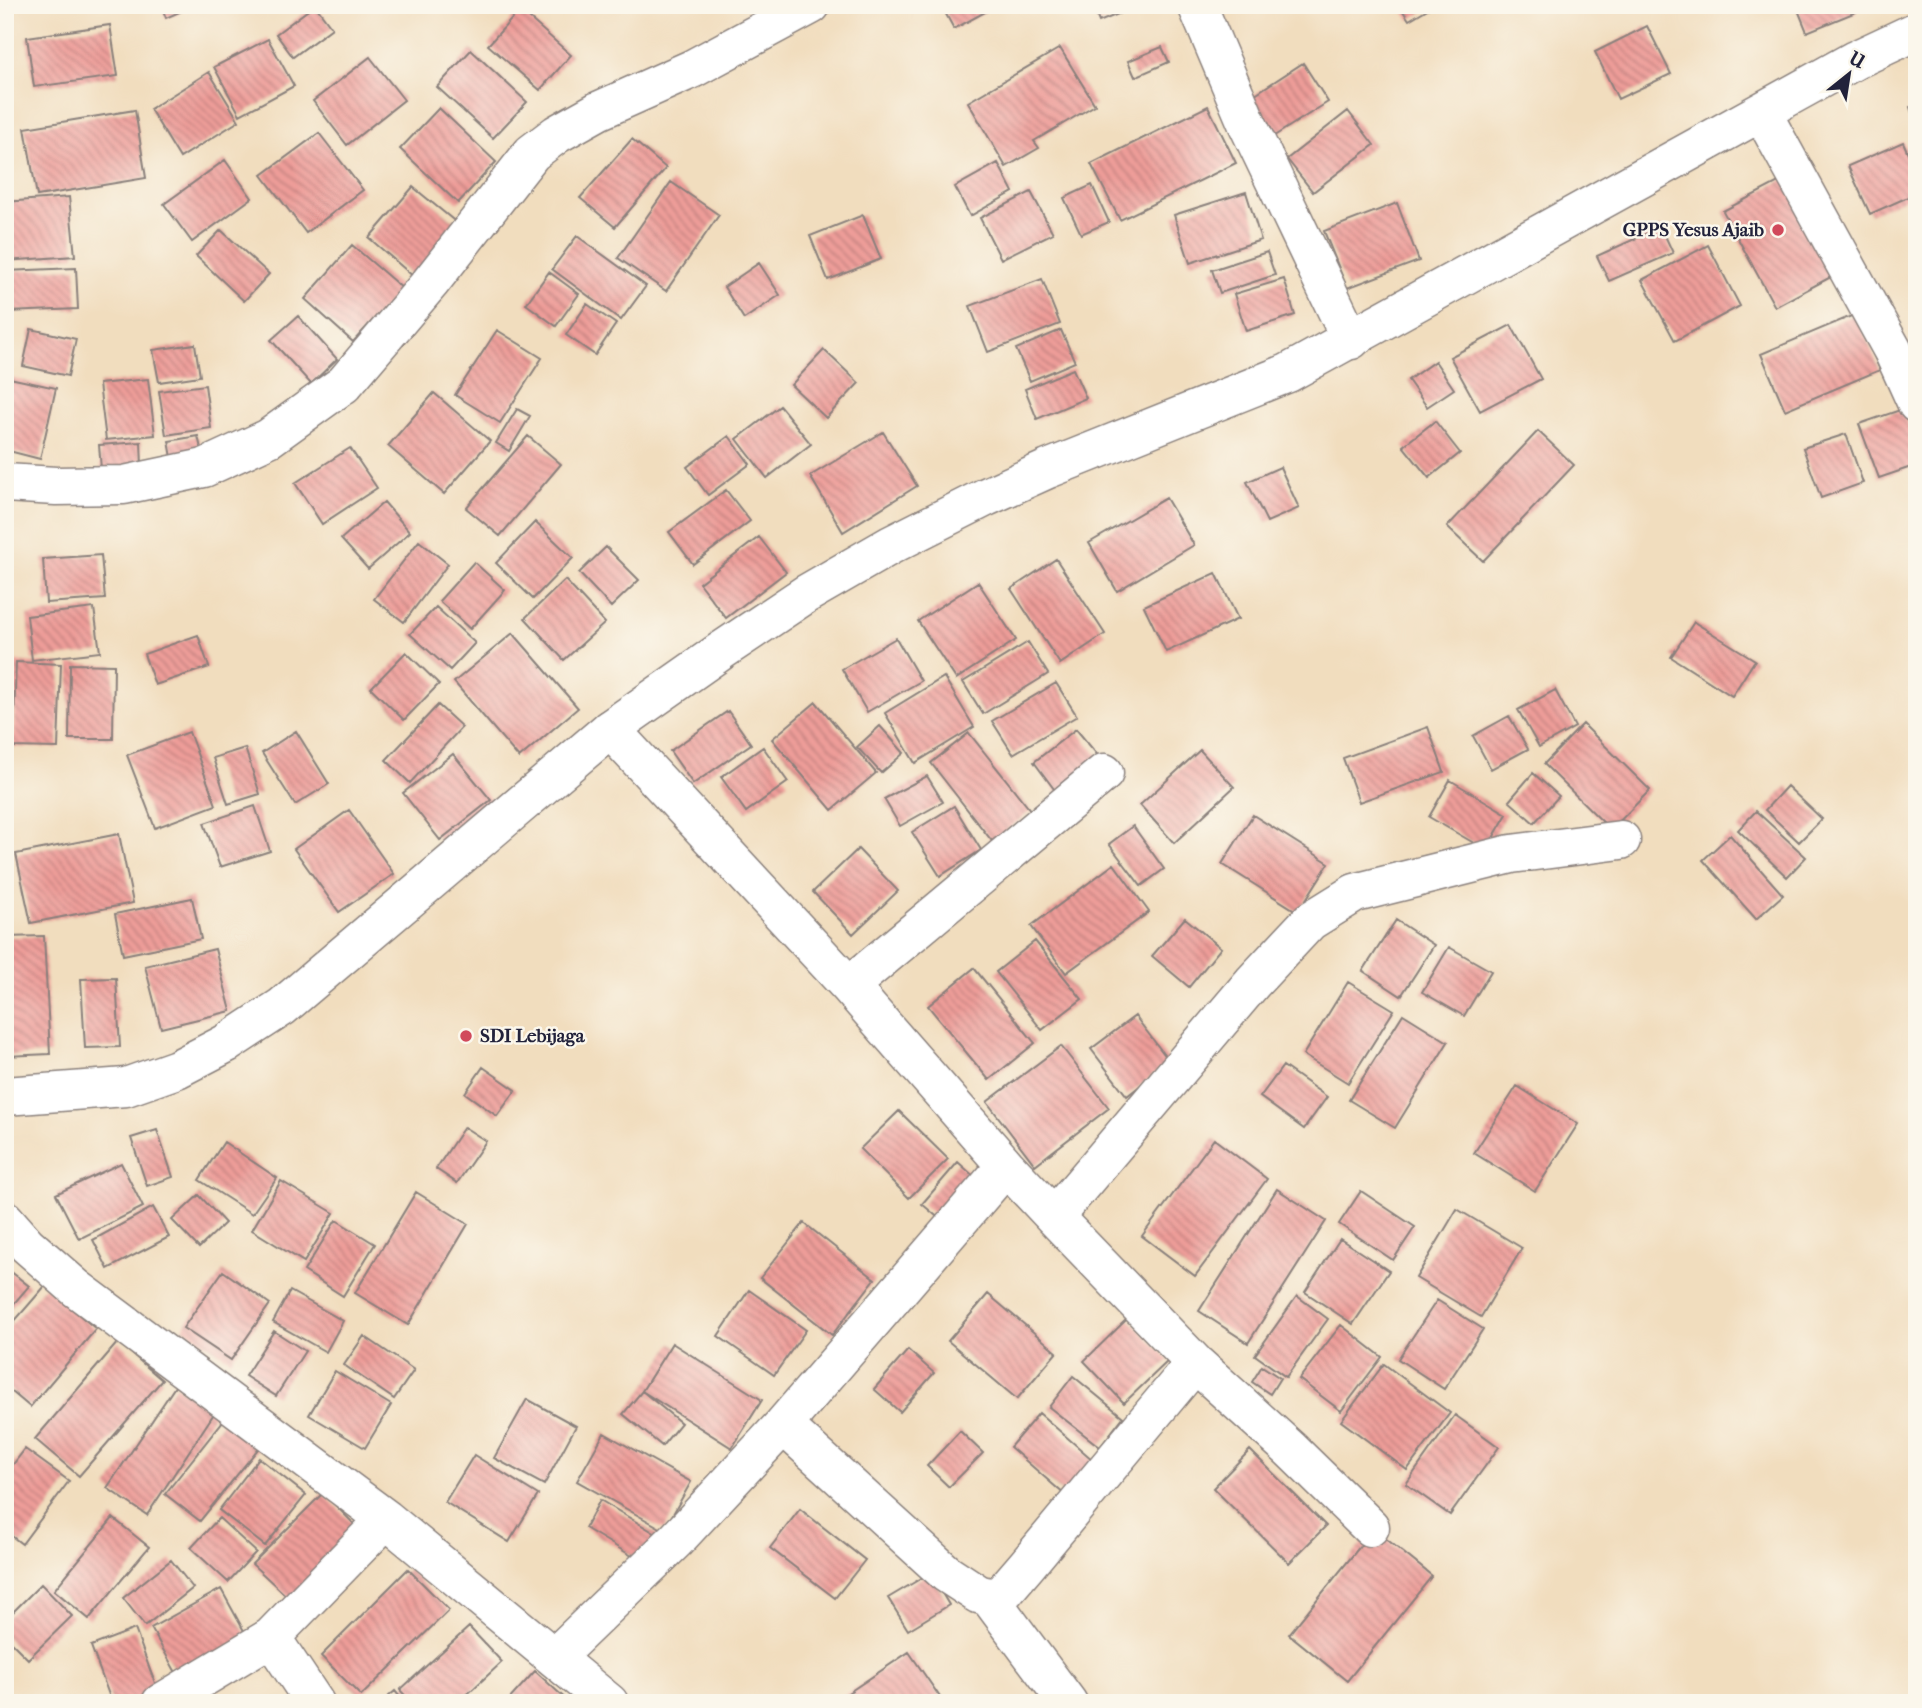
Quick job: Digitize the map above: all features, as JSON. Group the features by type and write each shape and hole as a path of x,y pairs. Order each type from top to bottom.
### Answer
{"street":[{"path":"5,483 57,486 124,485 204,468 269,438 344,384 430,283 532,153 598,111 692,69 811,5"},
{"path":"1197,5 1247,123 1351,340"},
{"path":"5,1096 126,1087 177,1069 228,1043 282,1007 610,729 796,601 891,545 986,497 1288,373 1855,60 1917,31"},
{"path":"1762,113 1893,351 1917,404"},
{"path":"610,729 849,986 1054,1217 1195,1363 1290,1448 1370,1527"},
{"path":"849,986 1104,773"},
{"path":"1054,1217 1253,982 1310,921 1355,893 1511,854 1621,841"},
{"path":"555,1657 676,1540 783,1425 1006,1166"},
{"path":"5,1220 27,1245 76,1288 386,1520 609,1703"},
{"path":"783,1425 946,1573 978,1594 989,1597 1001,1595 1018,1576 1195,1363"},
{"path":"161,1703 271,1637 386,1520"},
{"path":"989,1597 1068,1703"},
{"path":"271,1637 315,1703"}],"building":[{"path":"161,5 195,5 166,18"},
{"path":"315,5 332,28 293,57 276,34"},
{"path":"941,5 998,5 954,29"},
{"path":"1092,5 1140,5 1099,22"},
{"path":"1399,5 1434,5 1409,20"},
{"path":"1796,5 1853,5 1856,12 1807,32"},
{"path":"520,10 571,55 540,90 488,45"},
{"path":"110,25 118,76 34,87 27,37"},
{"path":"1647,26 1671,74 1618,99 1595,52"},
{"path":"268,39 294,86 240,115 214,67"},
{"path":"1162,47 1169,62 1135,77 1128,61"},
{"path":"1060,48 1095,105 1034,141 1039,148 1006,167 968,102"},
{"path":"471,50 527,102 493,138 437,87"},
{"path":"370,57 404,100 347,145 313,101"},
{"path":"1303,63 1328,102 1271,138 1246,100"},
{"path":"209,72 239,121 180,158 150,109"},
{"path":"1917,104 1917,125 1916,125 1910,107"},
{"path":"1208,106 1236,163 1120,220 1091,164"},
{"path":"439,108 496,162 458,203 400,149"},
{"path":"135,110 146,178 37,196 25,128"},
{"path":"1348,111 1374,145 1313,192 1287,159"},
{"path":"319,133 363,190 306,233 262,175"},
{"path":"632,139 666,168 615,227 580,198"},
{"path":"1903,142 1917,173 1917,193 1870,214 1848,166"},
{"path":"225,160 252,198 192,242 164,204"},
{"path":"998,163 1013,192 970,216 955,187"},
{"path":"1790,176 1842,271 1775,307 1723,211"},
{"path":"671,182 719,215 666,291 618,258"},
{"path":"1092,185 1109,222 1081,234 1064,198"},
{"path":"413,187 458,224 414,277 369,238"},
{"path":"1031,192 1053,233 1001,259 980,218"},
{"path":"1246,192 1261,240 1190,263 1174,215"},
{"path":"69,197 75,256 5,261 5,202"},
{"path":"1397,203 1419,261 1347,288 1324,231"},
{"path":"863,215 881,259 828,280 810,236"},
{"path":"1661,227 1673,253 1609,281 1597,256"},
{"path":"221,230 269,274 244,301 196,256"},
{"path":"577,236 646,286 621,320 552,269"},
{"path":"352,245 402,288 353,342 305,299"},
{"path":"1708,245 1740,306 1675,341 1642,280"},
{"path":"1267,252 1275,275 1220,293 1212,270"},
{"path":"759,263 780,295 744,319 724,287"},
{"path":"76,268 78,309 8,312 6,271"},
{"path":"549,272 579,294 556,326 526,304"},
{"path":"1042,279 1060,324 988,352 970,306"},
{"path":"1284,279 1295,315 1246,331 1234,294"},
{"path":"587,304 616,324 595,355 566,335"},
{"path":"1856,314 1880,370 1785,410 1761,354"},
{"path":"298,316 337,359 311,384 271,340"},
{"path":"1511,325 1541,379 1480,411 1450,357"},
{"path":"31,329 76,339 68,376 23,366"},
{"path":"497,330 542,358 500,423 455,395"},
{"path":"1061,330 1075,362 1030,381 1016,349"},
{"path":"195,344 200,376 159,382 153,350"},
{"path":"824,350 859,383 826,418 791,385"},
{"path":"1435,361 1454,389 1427,407 1408,380"},
{"path":"1073,369 1086,398 1037,419 1025,389"},
{"path":"5,377 56,388 40,459 5,450"},
{"path":"148,379 155,435 106,440 99,384"},
{"path":"205,385 211,428 166,435 159,391"},
{"path":"434,393 490,441 444,494 388,446"},
{"path":"780,406 811,444 767,478 737,439"},
{"path":"517,409 530,416 509,451 496,443"},
{"path":"1903,409 1917,447 1917,465 1879,478 1859,424"},
{"path":"1435,421 1460,453 1429,478 1403,446"},
{"path":"1538,431 1574,465 1483,561 1447,527"},
{"path":"883,432 917,486 843,532 810,476"},
{"path":"1846,434 1863,483 1821,498 1803,448"},
{"path":"198,436 203,457 173,463 169,441"},
{"path":"528,436 561,464 500,536 466,508"},
{"path":"729,436 750,464 708,495 687,467"},
{"path":"141,442 142,466 101,469 99,445"},
{"path":"350,448 377,488 322,524 295,483"},
{"path":"1280,467 1299,508 1267,522 1247,482"},
{"path":"726,490 750,521 693,564 669,532"},
{"path":"1166,498 1194,545 1117,591 1089,543"},
{"path":"384,502 410,532 368,569 341,539"},
{"path":"535,522 573,558 533,599 496,563"},
{"path":"759,537 786,572 726,618 699,583"},
{"path":"419,541 448,564 404,622 374,599"},
{"path":"606,547 639,580 611,607 579,573"},
{"path":"101,555 105,599 46,603 43,559"},
{"path":"1056,559 1105,634 1060,664 1011,589"},
{"path":"474,562 505,590 470,629 439,601"},
{"path":"1216,573 1238,619 1166,652 1144,606"},
{"path":"565,580 605,623 564,660 525,618"},
{"path":"978,582 1016,640 956,679 918,621"},
{"path":"436,607 475,643 450,670 410,634"},
{"path":"94,608 100,652 32,660 27,616"},
{"path":"1694,622 1755,660 1732,696 1671,657"},
{"path":"513,633 578,708 519,758 454,682"},
{"path":"198,635 209,667 155,685 144,654"},
{"path":"896,638 921,681 867,712 842,669"},
{"path":"1028,642 1048,674 983,714 963,682"},
{"path":"406,652 439,684 404,720 371,688"},
{"path":"16,662 61,664 58,748 13,747"},
{"path":"70,664 114,665 113,739 69,739"},
{"path":"944,677 974,727 915,763 885,713"},
{"path":"1056,683 1077,716 1013,754 992,721"},
{"path":"1555,690 1575,727 1539,747 1518,710"},
{"path":"816,702 876,773 832,810 772,739"},
{"path":"438,705 462,727 410,783 386,760"},
{"path":"728,711 751,744 693,784 670,751"},
{"path":"1509,716 1528,749 1491,769 1473,736"},
{"path":"1583,724 1650,790 1611,830 1544,764"},
{"path":"880,726 904,753 881,773 857,747"},
{"path":"1428,727 1444,772 1359,802 1343,758"},
{"path":"1076,729 1101,759 1057,793 1034,762"},
{"path":"296,731 329,784 295,805 262,753"},
{"path":"189,732 216,805 155,828 127,755"},
{"path":"969,733 1031,811 992,841 931,763"},
{"path":"763,747 788,782 746,812 721,777"},
{"path":"245,748 260,794 228,804 213,758"},
{"path":"1200,750 1234,787 1174,843 1140,805"},
{"path":"453,754 491,800 440,840 403,793"},
{"path":"1533,773 1559,796 1534,823 1509,801"},
{"path":"927,776 943,802 900,826 884,799"},
{"path":"1450,780 1507,814 1486,850 1429,817"},
{"path":"1787,786 1822,819 1799,842 1765,810"},
{"path":"255,806 270,851 220,867 204,823"},
{"path":"954,806 981,850 940,876 912,832"},
{"path":"349,810 394,874 339,912 294,849"},
{"path":"1756,811 1806,857 1787,877 1738,830"},
{"path":"1253,815 1329,863 1298,912 1222,864"},
{"path":"1133,826 1164,869 1141,886 1109,844"},
{"path":"119,834 133,903 31,923 16,854"},
{"path":"1730,835 1783,895 1756,919 1703,860"},
{"path":"858,849 898,891 853,934 813,892"},
{"path":"1114,864 1149,912 1066,973 1031,926"},
{"path":"192,898 201,939 123,955 115,914"},
{"path":"1185,918 1221,948 1189,987 1152,956"},
{"path":"1396,920 1434,945 1401,996 1363,971"},
{"path":"44,936 50,1054 6,1056 5,937"},
{"path":"1035,941 1082,999 1042,1030 996,972"},
{"path":"1449,947 1491,971 1464,1016 1422,992"},
{"path":"215,949 231,1011 161,1028 145,966"},
{"path":"974,968 1035,1043 989,1080 928,1006"},
{"path":"116,978 120,1047 85,1048 81,979"},
{"path":"1348,982 1394,1010 1348,1083 1303,1055"},
{"path":"1403,1014 1448,1042 1395,1128 1349,1100"},
{"path":"1135,1016 1170,1062 1127,1096 1091,1049"},
{"path":"1061,1046 1109,1108 1035,1165 987,1102"},
{"path":"1283,1066 1327,1097 1304,1129 1260,1097"},
{"path":"483,1067 516,1090 497,1116 465,1093"},
{"path":"1517,1086 1578,1124 1535,1191 1474,1153"},
{"path":"899,1111 948,1159 909,1198 860,1149"},
{"path":"464,1127 486,1141 457,1183 436,1169"},
{"path":"157,1130 173,1177 147,1186 131,1138"},
{"path":"1214,1139 1267,1179 1195,1276 1142,1236"},
{"path":"224,1142 277,1178 252,1214 199,1180"},
{"path":"958,1162 978,1180 941,1220 922,1204"},
{"path":"121,1163 143,1207 79,1239 56,1194"},
{"path":"281,1181 334,1213 304,1262 252,1230"},
{"path":"1277,1189 1326,1221 1248,1343 1199,1311"},
{"path":"1361,1191 1415,1227 1393,1260 1339,1224"},
{"path":"416,1192 468,1224 408,1325 355,1293"},
{"path":"199,1195 225,1223 199,1248 172,1220"},
{"path":"153,1207 169,1237 108,1269 93,1240"},
{"path":"1457,1209 1522,1248 1481,1317 1416,1278"},
{"path":"336,1220 375,1244 343,1296 304,1271"},
{"path":"804,1223 875,1279 832,1335 760,1278"},
{"path":"1340,1239 1389,1271 1353,1324 1305,1292"},
{"path":"5,1267 29,1286 5,1314"},
{"path":"223,1271 270,1304 231,1360 183,1328"},
{"path":"45,1286 96,1329 30,1407 5,1386 5,1332"},
{"path":"749,1290 806,1330 774,1375 718,1336"},
{"path":"290,1291 343,1321 326,1352 273,1322"},
{"path":"988,1294 1057,1352 1017,1399 948,1341"},
{"path":"1297,1296 1328,1319 1286,1377 1255,1355"},
{"path":"1437,1300 1483,1329 1444,1389 1398,1359"},
{"path":"1128,1318 1169,1360 1124,1403 1084,1361"},
{"path":"1341,1325 1382,1357 1341,1411 1299,1379"},
{"path":"274,1331 305,1351 276,1396 245,1376"},
{"path":"364,1336 414,1370 394,1399 344,1365"},
{"path":"118,1342 162,1380 79,1476 35,1439"},
{"path":"672,1343 762,1400 732,1448 642,1391"},
{"path":"908,1350 934,1373 900,1412 874,1389"},
{"path":"1384,1364 1450,1413 1407,1470 1341,1421"},
{"path":"1262,1366 1280,1378 1270,1394 1252,1382"},
{"path":"335,1371 391,1405 365,1448 309,1415"},
{"path":"1073,1376 1123,1417 1100,1447 1049,1407"},
{"path":"176,1385 215,1412 147,1515 107,1488"},
{"path":"642,1391 681,1423 662,1446 623,1414"},
{"path":"527,1399 576,1426 544,1485 494,1458"},
{"path":"1039,1413 1093,1460 1065,1495 1010,1447"},
{"path":"1455,1415 1499,1447 1450,1515 1406,1484"},
{"path":"227,1416 262,1444 200,1521 165,1494"},
{"path":"960,1431 983,1453 949,1487 927,1466"},
{"path":"604,1433 691,1482 664,1530 577,1481"},
{"path":"25,1449 69,1481 22,1544 5,1531 5,1475"},
{"path":"1250,1450 1326,1526 1289,1563 1213,1488"},
{"path":"474,1455 538,1495 509,1542 445,1502"},
{"path":"259,1458 306,1495 265,1546 219,1510"},
{"path":"323,1493 362,1532 293,1602 252,1564"},
{"path":"600,1500 658,1535 642,1562 585,1528"},
{"path":"800,1509 865,1560 835,1598 770,1548"},
{"path":"113,1518 149,1547 89,1619 54,1590"},
{"path":"219,1518 256,1552 228,1582 191,1548"},
{"path":"1374,1529 1432,1576 1347,1681 1289,1634"},
{"path":"171,1560 193,1588 145,1626 123,1598"},
{"path":"408,1569 449,1610 361,1696 321,1656"},
{"path":"930,1573 949,1605 908,1630 888,1598"},
{"path":"41,1584 72,1616 28,1659 5,1636 5,1620"},
{"path":"221,1589 249,1640 179,1678 151,1628"},
{"path":"469,1627 502,1662 458,1703 412,1703 400,1690"},
{"path":"135,1629 160,1697 145,1703 112,1703 91,1646"},
{"path":"909,1652 944,1703 846,1703 842,1697"},
{"path":"535,1671 570,1703 506,1703"},
{"path":"395,1691 405,1703 381,1703"}],"place":[{"name":"GPPS Yesus Ajaib","path":"1778,230"},
{"name":"SDI Lebijaga","path":"466,1036"}]}
